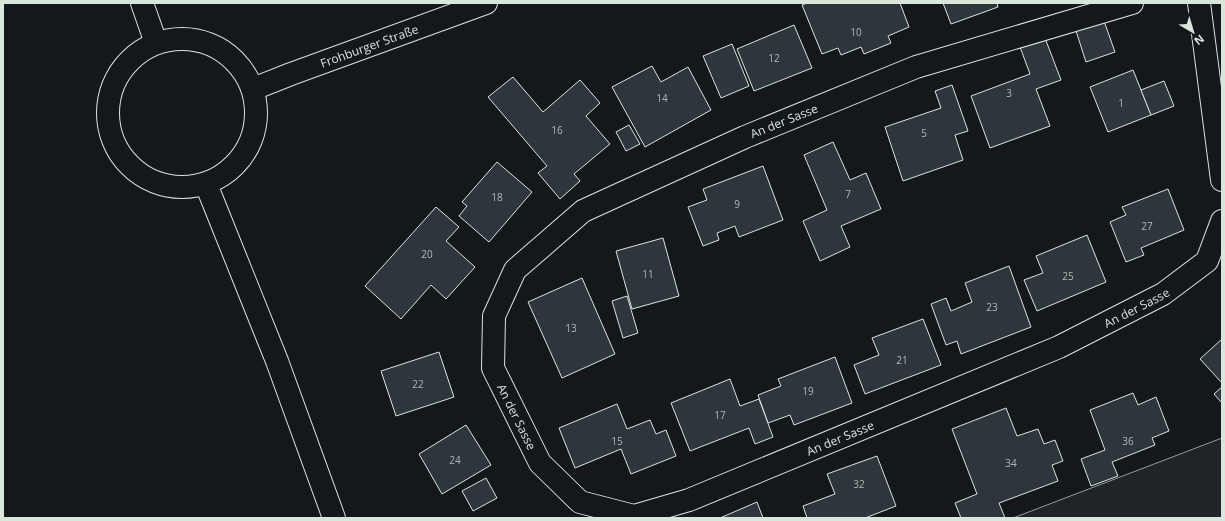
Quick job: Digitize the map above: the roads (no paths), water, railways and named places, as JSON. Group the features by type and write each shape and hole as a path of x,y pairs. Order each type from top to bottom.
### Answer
{"street":[{"path":"142,3 156,43"},
{"name":"Frohburger Straße","path":"253,89 486,3"},
{"name":"An der Sasse","path":"1132,3 916,67 745,137 583,211 515,270 494,316 493,368 540,463 580,502 634,516 689,500 1066,343 1163,294 1208,261 1222,220"},
{"path":"1199,3 1222,180"},
{"path":"179,38 203,41 225,52 242,68 253,89 256,112 253,135 243,156 226,173 206,184 181,188 155,183 133,170 116,150 108,126 108,100 117,76 133,56 156,43 179,38"},
{"path":"206,184 277,361 334,518"}]}
